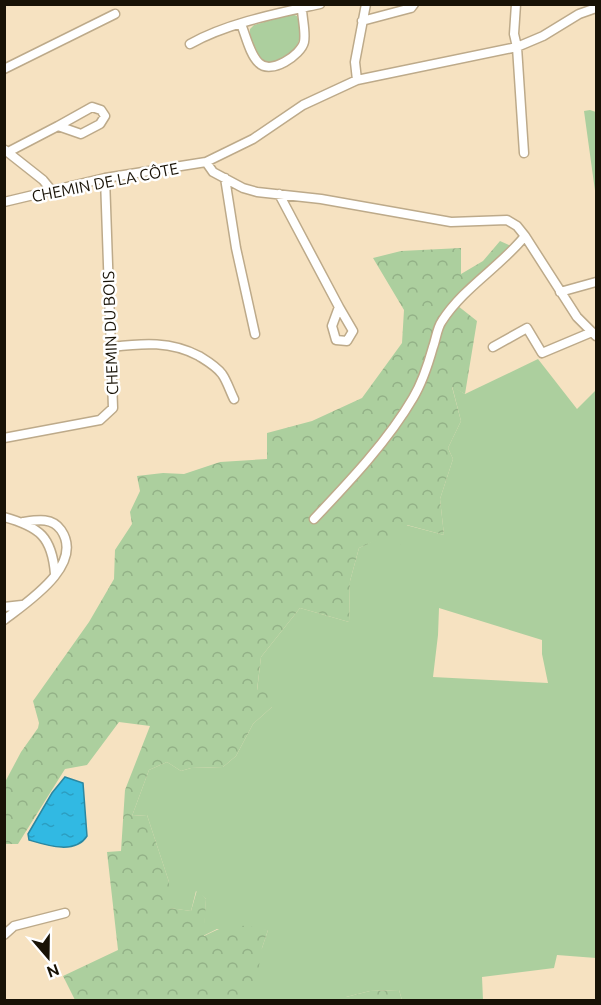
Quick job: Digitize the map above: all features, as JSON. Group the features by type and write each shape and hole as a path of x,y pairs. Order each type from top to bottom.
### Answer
{"street":[{"path":"190,44 206,35 241,24 321,4"},
{"path":"357,80 355,62 366,4"},
{"path":"362,21 411,8 414,4"},
{"path":"516,4 514,34 518,48 524,153"},
{"path":"241,24 255,59 261,66 276,67 296,53 304,42 302,8"},
{"name":"CHEMIN DE LA CÔTE","path":"4,202 105,178 206,162 253,139 303,105 357,80 518,48 579,14 597,8"},
{"path":"4,69 115,14"},
{"path":"52,191 43,180 6,151 92,107 101,110 105,116 100,124 81,134 58,126"},
{"path":"206,162 213,172 243,188 257,192 321,199 451,222 507,220 517,226 577,317 594,334 542,353 527,328 493,347"},
{"name":"CHEMIN DU BOIS","path":"4,438 100,420 113,408 105,178"},
{"path":"225,178 236,248 255,334"},
{"path":"279,194 339,307"},
{"path":"314,519 380,445 413,398 428,365 440,323 458,300 485,274 510,255 525,236"},
{"path":"560,292 597,282"},
{"path":"112,347 150,343 168,344 189,351 208,361 221,373 234,399"},
{"path":"4,517 23,522 39,532 48,543 53,555 55,574"},
{"path":"4,620 44,589 65,560 67,549 60,529 51,522 41,519 23,522"},
{"path":"4,607 23,605"},
{"path":"4,934 14,926 65,913"},
{"path":"4,921 14,926"}],"green space":[{"path":"292,14 297,16 299,26 300,37 296,47 278,61 263,63 256,53 250,29 254,25"},
{"path":"584,111 596,112 596,198"},
{"path":"500,241 518,249 479,282 458,306 477,321 465,394 452,387 461,421 448,448 453,459 440,499 444,535 407,525 402,545 384,537 359,548 350,581 349,622 300,608 261,657 257,690 271,691 272,707 253,724 236,756 223,767 191,768 181,771 167,762 149,770 132,816 147,815 169,882 170,908 191,911 197,890 206,899 204,936 228,926 250,926 268,930 262,948 254,996 225,1000 75,1000 63,976 118,950 107,852 121,851 125,790 150,726 119,722 87,765 65,769 18,844 5,844 4,784 21,752 38,728 39,723 33,701 89,622 114,579 115,550 132,524 130,512 140,491 137,476 163,473 184,474 220,462 267,459 267,433 312,421 362,398 402,343 404,310 373,258 401,251 461,248 461,274 483,261"},
{"path":"538,359 577,409 596,390 596,958 557,955 554,968 482,977 483,1000 402,1000 399,990 370,991 346,997 346,1000 225,1000 262,948 268,930 217,929 203,936 206,899 196,891 191,911 169,908 169,882 147,815 132,816 149,770 167,762 181,771 191,768 223,767 236,756 253,724 272,707 257,691 261,657 300,608 349,622 350,581 359,548 406,525 444,535 440,499 453,459 448,448 461,421 452,386 465,394","holes":["439,608 542,640 542,654 548,683 433,677"]},
{"path":"399,990 402,1000 346,1000 346,997 370,991"}],"water":[{"path":"65,777 83,783 87,836 82,842 68,847 52,846 29,840 28,834 52,793"}]}
